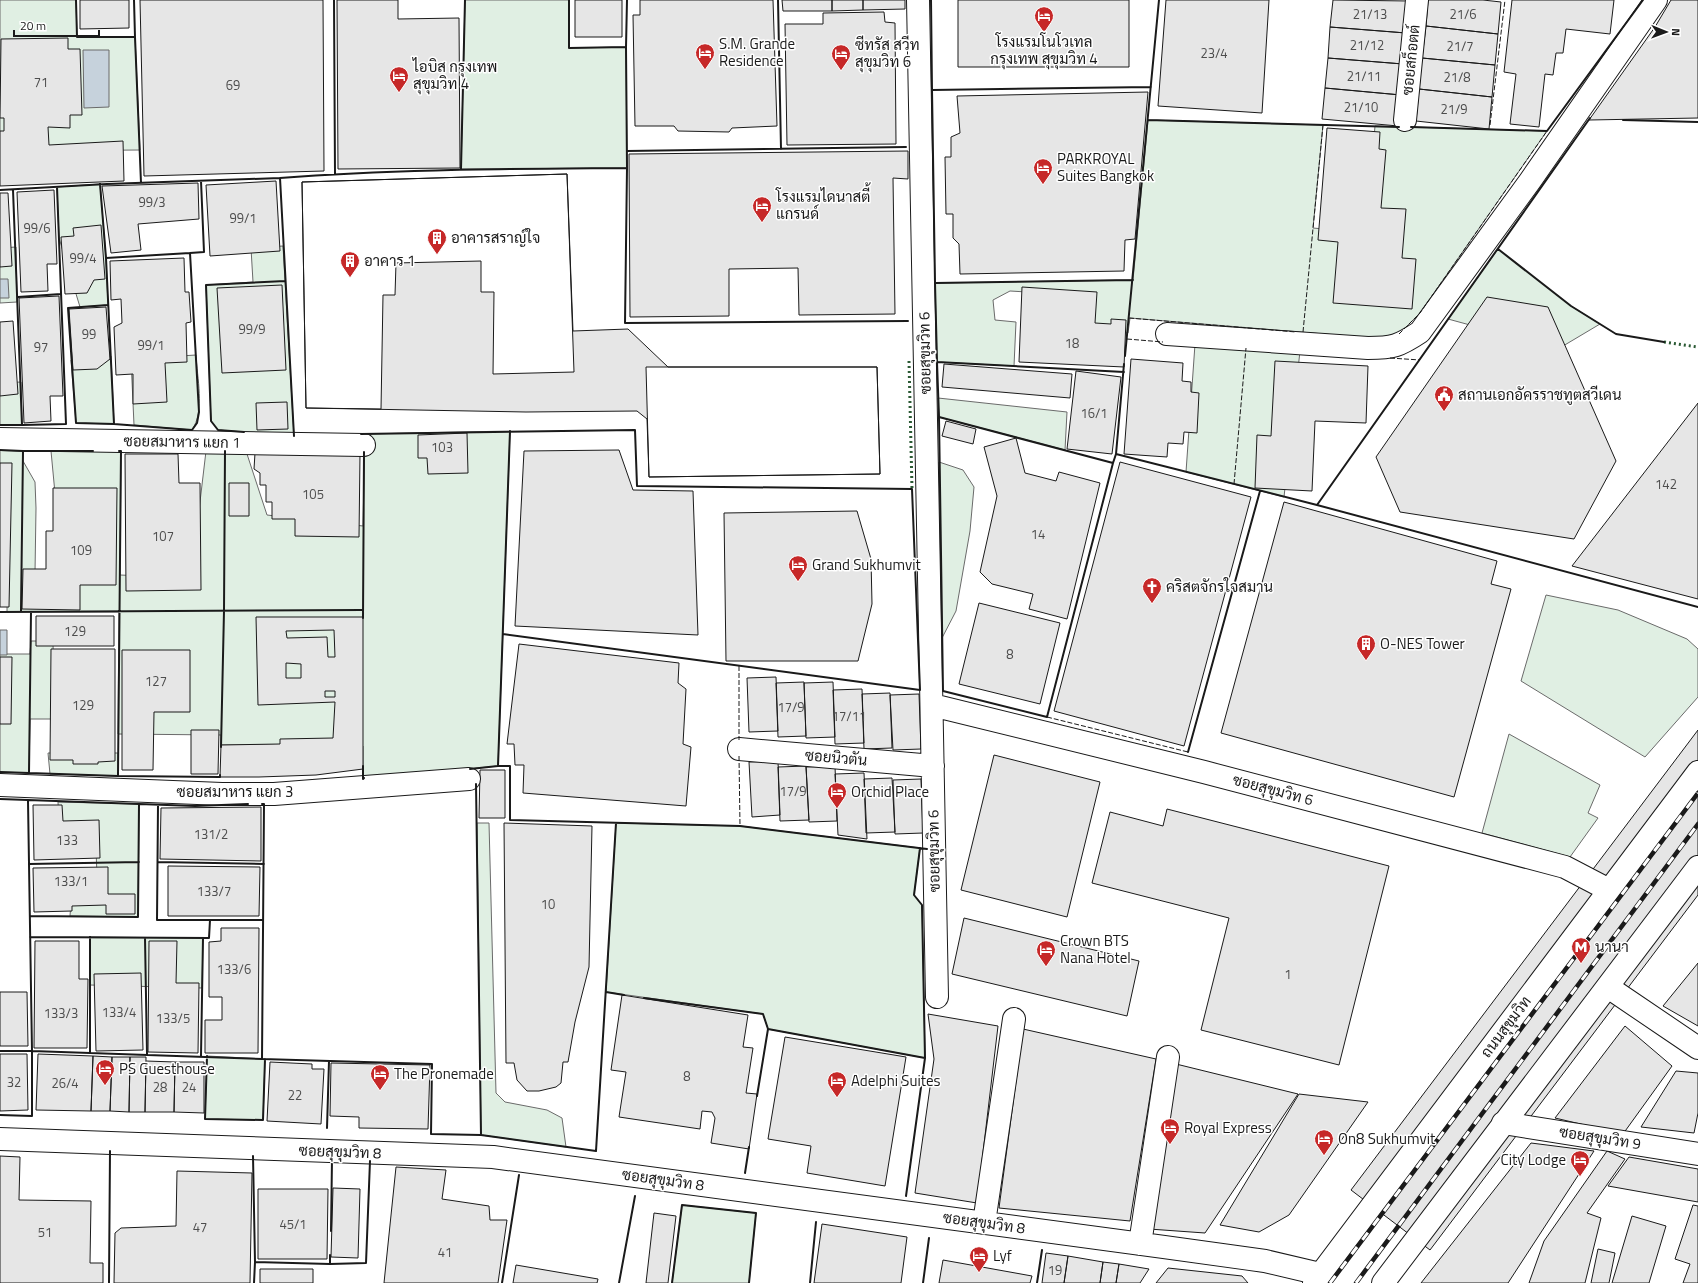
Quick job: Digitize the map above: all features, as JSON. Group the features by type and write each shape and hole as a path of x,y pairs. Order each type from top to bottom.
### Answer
{"street":[{"name":"ซอยสุขุมวิท 6","path":"918,0 937,997"},
{"name":"ซอยสก็อตต์","path":"1405,120 1417,0"},
{"path":"1167,334 1368,348 1390,348 1406,341 1420,332 1530,181 1656,0"},
{"name":"ซอยสมาหาร แยก 1","path":"0,439 364,445"},
{"name":"ซอยสุขุมวิท 6","path":"932,705 1204,772 1565,867 1609,890"},
{"name":"ซอยนิวตัน","path":"739,749 932,766"},
{"name":"ถนนสุขุมวิท","path":"1322,1280 1609,890 1698,772"},
{"name":"ซอยสมาหาร แยก 3","path":"0,785 207,793 274,794 469,779"},
{"path":"1383,1283 1698,867"},
{"path":"1608,987 1698,1048"},
{"path":"984,1223 1014,1019"},
{"path":"1140,1244 1168,1057"},
{"name":"ซอยสุขุมวิท 9","path":"1503,1123 1698,1154"},
{"name":"ซอยสุขุมวิท 8","path":"0,1139 493,1157 1265,1261 1322,1280"}],"green space":[{"path":"0,0 76,0 77,37 135,37 140,150 0,151"},
{"path":"465,0 569,0 569,48 626,47 627,168 461,169"},
{"path":"1148,120 1323,125 1313,228 1366,233 1375,126 1547,131 1420,313 1399,334 1385,339 1130,318 1128,333 1091,331 1094,296 1010,291 993,300 995,320 1016,322 1014,366 937,362 935,283 1133,280"},
{"path":"100,184 108,305 80,307 59,238 57,187"},
{"path":"283,246 294,436 218,430 211,421 206,285 253,282 251,248"},
{"path":"16,247 17,302 0,303 0,248"},
{"path":"1498,249 1571,306 1600,324 1558,349 1448,319"},
{"path":"1195,344 1300,351 1284,497 1186,472"},
{"path":"196,355 199,383 199,404 196,422 192,430 134,425 131,359"},
{"path":"111,356 114,424 76,423 71,360"},
{"path":"21,382 22,425 0,425 0,383"},
{"path":"938,398 1067,412 1065,450 939,417"},
{"path":"510,431 498,766 363,779 363,746 334,744 221,745 221,735 118,734 119,612 7,612 8,472 0,472 0,450 23,451 23,461 35,482 35,573 52,569 56,504 51,451 121,451 120,575 191,578 206,451 246,451 267,515 363,526 365,434"},
{"path":"939,462 963,470 974,487 970,531 956,611 942,638"},
{"path":"1546,595 1618,610 1687,639 1698,649 1698,697 1645,757 1521,681"},
{"path":"31,641 53,641 54,719 30,719 29,773 0,772 0,654 30,654"},
{"path":"1509,734 1600,785 1588,813 1598,818 1570,857 1482,833"},
{"path":"48,753 118,753 118,776 50,774"},
{"path":"58,802 139,804 138,917 70,916 71,902 98,901 95,824 59,824"},
{"path":"477,823 489,823 496,1093 505,1102 547,1110 562,1118 566,1147 481,1135"},
{"path":"616,823 740,826 920,848 914,895 922,905 925,1058 768,1029 763,1014 606,992"},
{"path":"90,937 203,938 202,988 90,985"},
{"path":"207,1056 265,1059 263,1120 205,1119"},
{"path":"682,1205 756,1213 749,1283 672,1283"}],"shaded area":[{"path":"83,50 109,50 109,107 84,108"},
{"path":"0,279 8,279 9,298 0,298"},
{"path":"0,630 7,630 7,655 0,655"}],"building":[{"path":"80,0 129,0 129,28 80,29"},
{"path":"140,0 323,0 324,171 144,176"},
{"name":"ไอบิส กรุงเทพ สุขุมวิท 4","path":"337,0 398,0 398,19 459,18 460,168 338,169"},
{"path":"575,0 622,0 622,37 575,37"},
{"name":"S.M. Grande Residence","path":"640,0 773,0 777,126 732,128 729,132 678,131 674,126 635,126 633,15 640,15"},
{"path":"782,0 832,0 832,11 783,11"},
{"path":"832,0 863,0 863,10 832,11"},
{"path":"863,0 905,0 905,9 863,10"},
{"name":"โรงแรมโนโวเทล กรุงเทพ สุขุมวิท 4","path":"958,0 1129,0 1129,67 958,67"},
{"path":"1166,0 1269,0 1262,113 1158,106"},
{"path":"1333,0 1409,1 1406,33 1330,27"},
{"path":"1428,0 1483,0 1501,2 1498,34 1426,26"},
{"path":"1512,0 1614,0 1610,34 1566,29 1563,53 1556,53 1553,75 1545,74 1539,127 1510,124 1516,74 1504,72"},
{"path":"1671,0 1698,0 1698,118 1589,120 1655,27"},
{"name":"ซีทรัส สวีท สุขุมวิท 6","path":"884,12 885,22 895,23 896,144 787,145 785,24 823,24 823,13"},
{"path":"1426,26 1498,34 1495,65 1422,58"},
{"path":"1330,27 1406,33 1403,64 1328,58"},
{"path":"68,38 68,49 80,49 82,115 70,115 70,128 48,127 49,145 123,141 124,181 0,186 0,131 4,131 4,118 0,118 1,39"},
{"path":"1328,58 1403,64 1401,95 1325,88"},
{"path":"1422,58 1495,65 1492,97 1419,89"},
{"path":"1325,88 1401,95 1398,126 1322,119"},
{"path":"1419,89 1492,97 1489,129 1416,121"},
{"name":"PARKROYAL Suites Bangkok","path":"1148,92 1135,239 1125,240 1124,271 960,274 959,244 953,238 953,214 946,214 945,157 951,157 951,137 960,133 957,96"},
{"path":"1327,128 1380,132 1379,149 1386,150 1381,208 1406,209 1402,258 1416,259 1412,309 1333,303 1338,242 1318,240"},
{"name":"โรงแรมไดนาสตี้ แกรนด์","path":"908,151 908,179 893,178 895,314 799,315 798,268 729,269 729,316 630,317 629,154"},
{"name":"อาคารสราญ์ใจ","path":"567,174 573,331 628,329 668,367 877,367 880,474 649,477 647,419 637,411 526,412 306,408 302,182"},
{"name":"อาคาร 1","path":"567,174 574,372 493,374 494,292 481,292 481,261 396,263 395,295 383,295 381,409 306,408 302,182"},
{"path":"276,181 280,251 210,256 206,185"},
{"path":"198,183 199,219 138,224 141,250 111,253 102,186"},
{"path":"54,190 57,264 47,264 48,291 21,292 17,192"},
{"path":"0,193 8,193 12,266 0,267"},
{"path":"101,225 105,279 94,280 87,293 65,294 61,237 74,236 73,228"},
{"path":"184,258 185,292 189,292 191,322 186,323 187,362 165,363 167,402 133,404 133,374 116,375 114,327 122,323 121,299 111,300 110,261"},
{"path":"282,285 286,370 222,373 217,288"},
{"path":"1022,287 1097,292 1095,323 1111,324 1111,319 1126,320 1124,367 1019,362"},
{"path":"59,296 63,396 50,396 51,421 24,423 19,298"},
{"path":"1487,297 1548,307 1616,461 1574,539 1400,512 1376,457"},
{"path":"106,307 110,359 97,369 73,370 69,309"},
{"path":"13,321 18,394 0,396 0,322"},
{"path":"1131,359 1183,363 1182,381 1191,382 1191,392 1199,393 1197,433 1184,432 1183,444 1168,443 1167,457 1124,454"},
{"path":"1275,361 1368,366 1366,423 1315,421 1312,491 1255,488 1257,435 1271,436"},
{"path":"944,364 1072,374 1070,398 942,387"},
{"path":"646,367 877,367 880,474 649,477"},
{"path":"1076,371 1121,377 1112,454 1067,449"},
{"path":"287,402 288,429 257,430 256,403"},
{"path":"1698,403 1698,599 1572,566"},
{"path":"946,421 976,429 973,444 942,436"},
{"path":"467,433 468,473 428,474 427,458 418,458 418,435"},
{"path":"1016,438 1025,473 1056,481 1059,472 1100,483 1067,619 1029,609 1033,594 992,584 980,572 997,496 984,447"},
{"path":"619,450 633,490 693,491 698,635 515,626 524,451"},
{"path":"255,453 360,454 359,537 295,536 295,519 272,519 272,502 266,502 266,485 260,485 260,473 254,469"},
{"path":"125,454 178,454 179,483 200,483 201,590 126,591"},
{"name":"คริสตจักรใจสมาน","path":"1120,462 1251,497 1184,746 1054,711"},
{"path":"0,463 12,463 9,607 0,607"},
{"path":"229,483 249,483 249,516 229,516"},
{"path":"53,488 117,488 116,585 80,585 80,610 22,609 23,569 46,569 46,531 53,531"},
{"name":"O-NES Tower","path":"1284,502 1497,561 1491,584 1511,589 1454,797 1221,733"},
{"name":"Grand Sukhumvit","path":"857,511 871,559 872,604 858,661 726,661 724,513"},
{"path":"979,603 1060,623 1040,704 959,684"},
{"path":"36,616 114,616 114,646 36,646"},
{"path":"256,617 363,617 363,769 316,775 220,777 221,745 280,744 280,739 333,738 335,702 258,705","holes":["334,630 335,657 328,657 327,637 287,638 286,631","286,663 301,664 301,678 286,678","325,691 335,691 335,697 325,697"]},
{"path":"519,644 679,663 678,683 686,689 683,744 691,747 686,806 523,793 524,765 515,765 514,744 507,744"},
{"path":"51,649 115,649 115,761 98,762 98,764 73,764 73,760 50,760"},
{"path":"122,650 190,650 190,712 154,712 153,770 122,770"},
{"path":"0,657 12,657 11,724 0,724"},
{"path":"776,677 778,731 749,732 747,678"},
{"path":"804,682 806,736 778,737 776,683"},
{"path":"833,682 835,737 806,738 804,683"},
{"path":"862,689 864,743 835,744 833,690"},
{"path":"890,693 892,748 864,749 862,694"},
{"path":"919,694 921,749 893,750 890,695"},
{"path":"191,730 219,730 218,774 191,774"},
{"name":"นานา","path":"1698,730 1698,895 1430,1250 1351,1190"},
{"path":"994,755 1100,782 1067,917 961,890"},
{"path":"778,761 780,815 752,817 749,762"},
{"path":"806,766 809,820 780,821 778,767"},
{"path":"835,766 837,821 809,822 806,767"},
{"path":"480,770 505,770 505,818 479,818"},
{"path":"864,773 867,839 838,835 835,774"},
{"path":"892,778 895,832 866,833 864,779"},
{"path":"921,779 923,833 895,834 893,780"},
{"path":"33,805 62,805 63,821 99,820 100,858 34,860"},
{"path":"261,807 261,861 160,859 161,808"},
{"path":"1167,809 1389,866 1339,1065 1201,1030 1229,918 1092,883 1110,812 1163,826"},
{"path":"504,823 592,826 589,967 575,1022 568,1062 563,1062 561,1083 556,1087 539,1091 527,1091 517,1080 514,1063 506,1063"},
{"path":"168,866 260,867 259,916 168,916"},
{"path":"108,867 108,894 135,894 135,914 106,914 106,905 72,906 72,911 34,912 33,868"},
{"name":"Crown BTS Nana Hotel","path":"964,918 1139,961 1127,1016 952,974"},
{"path":"221,928 259,928 258,1053 205,1053 205,1020 222,1020 222,997 209,997 209,942 221,941"},
{"path":"35,941 79,941 79,979 88,979 87,1048 34,1048"},
{"path":"149,941 177,941 176,983 199,983 198,1053 148,1052"},
{"path":"1698,963 1698,1026 1663,1006"},
{"path":"141,973 143,1050 96,1051 94,974"},
{"path":"0,992 27,992 28,1046 0,1046"},
{"path":"622,995 748,1015 743,1047 753,1048 746,1093 757,1094 749,1149 711,1143 715,1118 712,1112 702,1111 700,1129 619,1117 626,1072 611,1070"},
{"path":"928,1014 998,1026 977,1203 915,1193 934,1059"},
{"path":"1625,1026 1672,1066 1623,1134 1555,1118"},
{"path":"1023,1029 1156,1059 1130,1221 999,1208"},
{"name":"Adelphi Suites","path":"785,1037 906,1057 885,1186 807,1173 811,1146 768,1139"},
{"path":"0,1054 27,1054 28,1110 0,1111"},
{"path":"38,1054 93,1056 91,1111 36,1110"},
{"path":"93,1056 112,1057 110,1111 91,1111"},
{"path":"112,1057 130,1057 129,1112 110,1111"},
{"path":"130,1057 146,1057 145,1112 129,1112"},
{"path":"146,1061 175,1062 174,1112 145,1112"},
{"path":"175,1062 204,1062 204,1113 174,1112"},
{"path":"270,1062 312,1064 312,1069 324,1069 321,1124 267,1121"},
{"name":"The Pronemade","path":"331,1063 430,1065 428,1129 359,1128 359,1117 330,1116"},
{"path":"1176,1064 1298,1094 1205,1233 1149,1229"},
{"path":"1676,1071 1698,1073 1698,1113 1694,1133 1641,1127"},
{"path":"1299,1094 1368,1102 1289,1215 1259,1232 1220,1225"},
{"path":"1531,1143 1594,1151 1508,1283 1421,1283"},
{"path":"1607,1151 1625,1159 1587,1213 1601,1218 1585,1283 1529,1283 1544,1241"},
{"path":"0,1156 20,1157 19,1200 91,1201 90,1263 103,1263 103,1283 0,1283"},
{"path":"1629,1157 1698,1169 1698,1202 1608,1186"},
{"path":"396,1167 446,1170 442,1199 489,1206 490,1220 507,1220 498,1283 384,1283"},
{"path":"177,1171 252,1173 250,1283 114,1283 115,1233 121,1228 176,1226"},
{"path":"333,1188 360,1189 358,1258 331,1257"},
{"path":"258,1189 328,1189 327,1259 258,1259"},
{"path":"1693,1205 1698,1206 1698,1283 1683,1283 1690,1264 1675,1259"},
{"path":"654,1213 676,1216 668,1283 646,1283"},
{"path":"1632,1216 1666,1226 1649,1283 1612,1283"},
{"path":"822,1224 907,1237 901,1283 814,1283"},
{"path":"1598,1249 1615,1253 1609,1283 1591,1283"},
{"path":"1046,1253 1068,1256 1064,1283 1042,1283"},
{"path":"1068,1256 1103,1262 1100,1283 1064,1283"},
{"name":"Lyf","path":"943,1260 1032,1276 1030,1283 939,1283"},
{"path":"1103,1262 1119,1264 1116,1283 1100,1283"},
{"path":"1119,1264 1149,1269 1140,1283 1116,1283"},
{"path":"516,1265 598,1279 597,1283 513,1283"},
{"path":"1168,1268 1242,1276 1248,1283 1156,1283"},
{"path":"260,1269 313,1269 313,1283 260,1283"}],"railway":[{"path":"1330,1283 1698,793"},
{"path":"1356,1283 1698,824"}],"hedge":[{"path":"1664,342 1698,347"},
{"path":"909,361 912,489"}],"fence":[{"path":"1490,125 1505,0"},
{"path":"1303,332 1323,125"},
{"path":"1399,334 1420,313 1547,131"},
{"path":"1129,318 1296,332"},
{"path":"1127,339 1163,342"},
{"path":"1234,484 1246,348"},
{"path":"1390,358 1420,360"},
{"path":"739,666 739,740"},
{"path":"1047,717 1188,752"},
{"path":"739,756 740,826"}],"wall":[{"path":"76,0 77,37 135,37 141,183"},
{"path":"134,0 135,37"},
{"path":"334,0 335,174"},
{"path":"461,169 465,0"},
{"path":"280,178 410,171 627,168 626,47 569,48 569,0"},
{"path":"626,47 627,0"},
{"path":"778,0 781,149"},
{"path":"931,0 932,90 1151,87"},
{"path":"1125,356 1159,0"},
{"path":"1411,127 1547,131 1643,0"},
{"path":"932,90 935,283 1133,280"},
{"path":"1124,364 1116,454 1317,505 1590,118"},
{"path":"1148,120 1399,127"},
{"path":"1623,120 1698,122"},
{"path":"627,151 906,147"},
{"path":"627,168 625,323 908,321"},
{"path":"0,190 107,184 280,178 294,436"},
{"path":"190,253 204,252 201,181"},
{"path":"100,184 106,258"},
{"path":"13,190 22,425 66,424 57,187"},
{"path":"1498,249 1571,306 1616,334 1664,342"},
{"path":"190,253 199,412 197,423 192,430 114,424 106,258 190,253"},
{"path":"244,432 218,430 211,421 206,285 285,281"},
{"path":"935,283 937,362 1124,372"},
{"path":"18,297 61,294"},
{"path":"108,305 68,308 76,423 114,424"},
{"path":"937,362 939,417 1113,463 1116,454"},
{"path":"939,417 943,691 1047,717 1113,463"},
{"path":"0,425 22,425"},
{"path":"361,434 635,430 637,486 912,489 920,690 503,634"},
{"path":"470,769 498,766 510,431"},
{"path":"0,450 23,451 21,611"},
{"path":"23,451 93,451"},
{"path":"29,773 118,776 121,451 119,451"},
{"path":"221,747 225,451"},
{"path":"363,618 364,452"},
{"path":"1188,752 1260,491"},
{"path":"1317,505 1698,607"},
{"path":"0,612 362,610"},
{"path":"0,772 29,773 31,612"},
{"path":"363,766 363,779 364,778"},
{"path":"498,766 510,766 510,820 740,826 927,849"},
{"path":"118,776 220,777 220,775"},
{"path":"262,1059 432,1064 431,1134 481,1135 476,784"},
{"path":"0,799 195,806 248,804"},
{"path":"0,1051 32,1051 28,801"},
{"path":"30,916 138,917 139,804"},
{"path":"0,1115 32,1116 32,1051 262,1059 264,804 262,804"},
{"path":"158,805 157,920 263,920"},
{"path":"481,1135 596,1151 616,823"},
{"path":"644,998 763,1014 768,1029 925,1058 922,905 914,895 920,848"},
{"path":"29,864 139,862"},
{"path":"158,862 264,864"},
{"path":"30,937 209,938 210,920"},
{"path":"90,937 90,1052"},
{"path":"145,938 147,1054"},
{"path":"201,1056 203,938"},
{"path":"606,992 624,995"},
{"path":"757,1096 768,1029"},
{"path":"207,1056 205,1119 263,1120 265,1059"},
{"path":"906,1196 925,1058"},
{"path":"327,1128 329,1061"},
{"path":"745,1173 749,1147"},
{"path":"109,1283 110,1151"},
{"path":"253,1156 255,1262"},
{"path":"331,1231 332,1159"},
{"path":"330,1264 366,1263 370,1161"},
{"path":"502,1283 519,1175"},
{"path":"619,1283 635,1196"},
{"path":"672,1283 682,1205 756,1213 749,1283"},
{"path":"810,1283 816,1222"},
{"path":"923,1283 929,1238"},
{"path":"1037,1283 1042,1250"},
{"path":"254,1283 255,1262 330,1264 330,1255"}],"place":[{"name":"โรงแรมโนโวเทล กรุงเทพ สุขุมวิท 4","path":"1044,33"},
{"name":"S.M. Grande Residence","path":"705,70"},
{"name":"ซีทรัส สวีท สุขุมวิท 6","path":"841,71"},
{"name":"ไอบิส กรุงเทพ สุขุมวิท 4","path":"399,93"},
{"name":"PARKROYAL Suites Bangkok","path":"1043,185"},
{"name":"โรงแรมไดนาสตี้ แกรนด์","path":"762,223"},
{"name":"อาคารสราญ์ใจ","path":"437,255"},
{"name":"อาคาร 1","path":"350,278"},
{"name":"สถานเอกอัครราชทูตสวีเดน","path":"1444,412"},
{"name":"Grand Sukhumvit","path":"798,582"},
{"name":"คริสตจักรใจสมาน","path":"1152,604"},
{"name":"O-NES Tower","path":"1366,661"},
{"name":"Orchid Place","path":"837,809"},
{"name":"นานา","path":"1581,964"},
{"name":"Crown BTS Nana Hotel","path":"1046,967"},
{"name":"PS Guesthouse","path":"105,1086"},
{"name":"The Pronemade","path":"380,1091"},
{"name":"Adelphi Suites","path":"837,1098"},
{"name":"Royal Express","path":"1170,1145"},
{"name":"On8 Sukhumvit","path":"1324,1156"},
{"name":"City Lodge","path":"1580,1177"},
{"name":"Lyf","path":"979,1273"}]}
